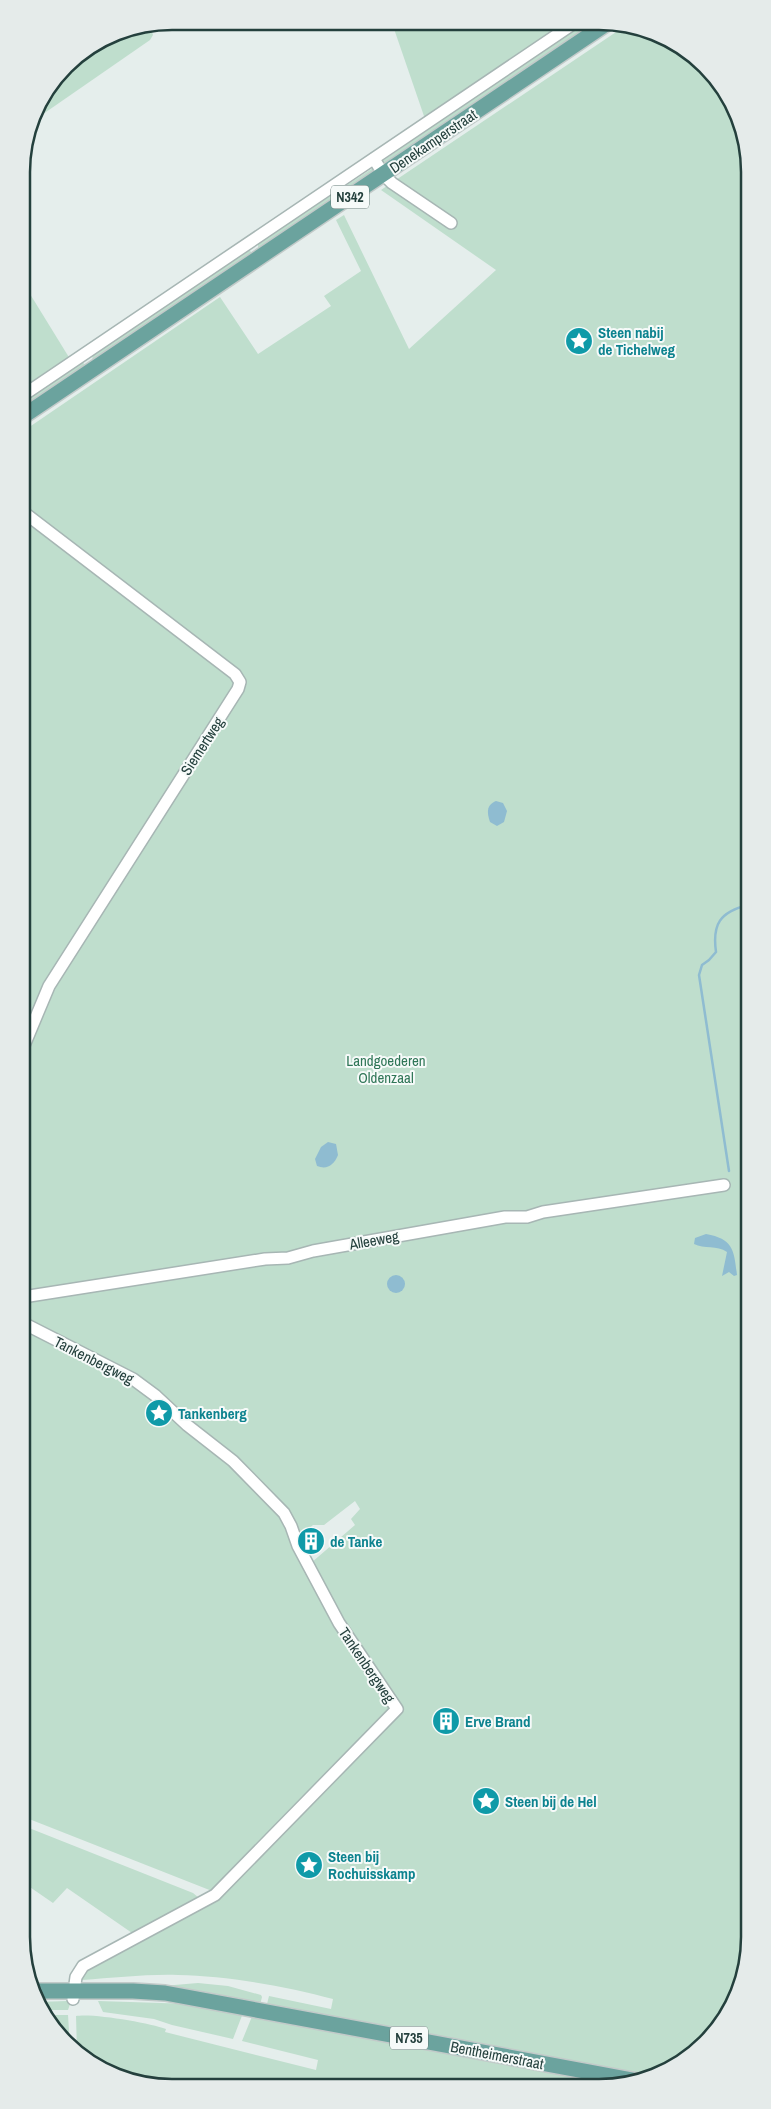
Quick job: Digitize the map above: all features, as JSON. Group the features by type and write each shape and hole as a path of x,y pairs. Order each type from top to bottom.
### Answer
{"main road":[{"name":"Denekamperstraat","path":"30,412 597,30"},
{"name":"Bentheimerstraat","path":"44,1998 133,1991 179,1996 263,2010 619,2077"},
{"name":"Bentheimerstraat","path":"42,1992 73,1995"}],"street":[{"name":"Denekamperstraat","path":"30,391 564,30"},
{"path":"374,159 384,175 392,183 451,223"},
{"path":"252,242 259,258"},
{"path":"84,354 94,370"},
{"name":"Siemertweg","path":"30,517 235,674 240,682 238,689 49,986 30,1031"},
{"name":"Alleeweg","path":"30,1296 265,1259 288,1258 313,1251 505,1217 527,1217 544,1212 724,1185"},
{"name":"Tankenbergweg","path":"30,1327 133,1379 149,1390 187,1425 233,1461 271,1499 289,1521 298,1546 339,1623 397,1709 223,1889 205,1902 83,1966 76,1977 73,1995"}],"green space":[{"path":"394,30 558,30 425,119"},
{"path":"571,30 590,30 384,168 381,162"},
{"path":"152,31 153,35 150,40 43,114 54,93 65,78 93,54 126,38"},
{"name":"Landgoederen Oldenzaal","path":"617,31 645,38 678,54 712,86 722,101 736,135 741,172 740,1955 730,1991 722,2008 706,2031 693,2044 670,2060 653,2068 627,2076 608,2079 163,2079 144,2076 109,2064 78,2044 76,2016 108,2017 148,2024 166,2029 165,2032 316,2070 318,2060 242,2041 253,2014 271,2008 267,2004 269,1996 331,2009 333,1999 256,1982 216,1977 154,1975 82,1980 84,1971 113,1954 151,1937 211,1902 212,1891 30,1819 30,427 220,297 258,354 331,306 324,296 361,271 336,220 344,215 409,349 496,270 381,190","holes":["355,1501 360,1509 351,1519 355,1525 311,1563 299,1538 313,1525 324,1525"]},
{"path":"373,168 375,171 261,250 258,247 258,243"},
{"path":"249,249 254,257 94,363 92,360 93,355"},
{"path":"30,294 70,359 30,385"},
{"path":"82,362 88,367 30,409 30,396"},
{"path":"30,1828 193,1893 199,1898 135,1935 67,1888 53,1903 30,1887"},
{"path":"198,1983 228,1986 261,1995 260,2005 139,1988"},
{"path":"67,2001 70,2004 68,2010 51,2010 46,2002"},
{"path":"98,2001 193,2004 243,2013 233,2039 154,2019 103,2012"},
{"path":"53,2015 68,2015 69,2034"}],"water":[{"path":"496,801 503,803 507,811 504,822 497,826 490,822 488,812 490,805"},
{"path":"328,1142 336,1144 338,1155 330,1166 317,1166 315,1159 321,1147"},
{"path":"706,1234 722,1239 731,1247 737,1275 734,1276 729,1272 722,1276 727,1252 719,1248 694,1244 695,1238"},
{"path":"396,1275 402,1278 405,1284 402,1290 396,1293 390,1290 387,1284 390,1278"}],"waterway":[{"path":"729,1171 699,975 702,965 716,952 715,934 720,921 731,911 741,907"}],"place":[{"name":"Steen nabij de Tichelweg","path":"579,341"},
{"name":"Tankenberg","path":"159,1413"},
{"name":"de Tanke","path":"311,1541"},
{"name":"Erve Brand","path":"446,1721"},
{"name":"Steen bij de Hel","path":"486,1801"},
{"name":"Steen bij Rochuisskamp","path":"309,1865"}]}
